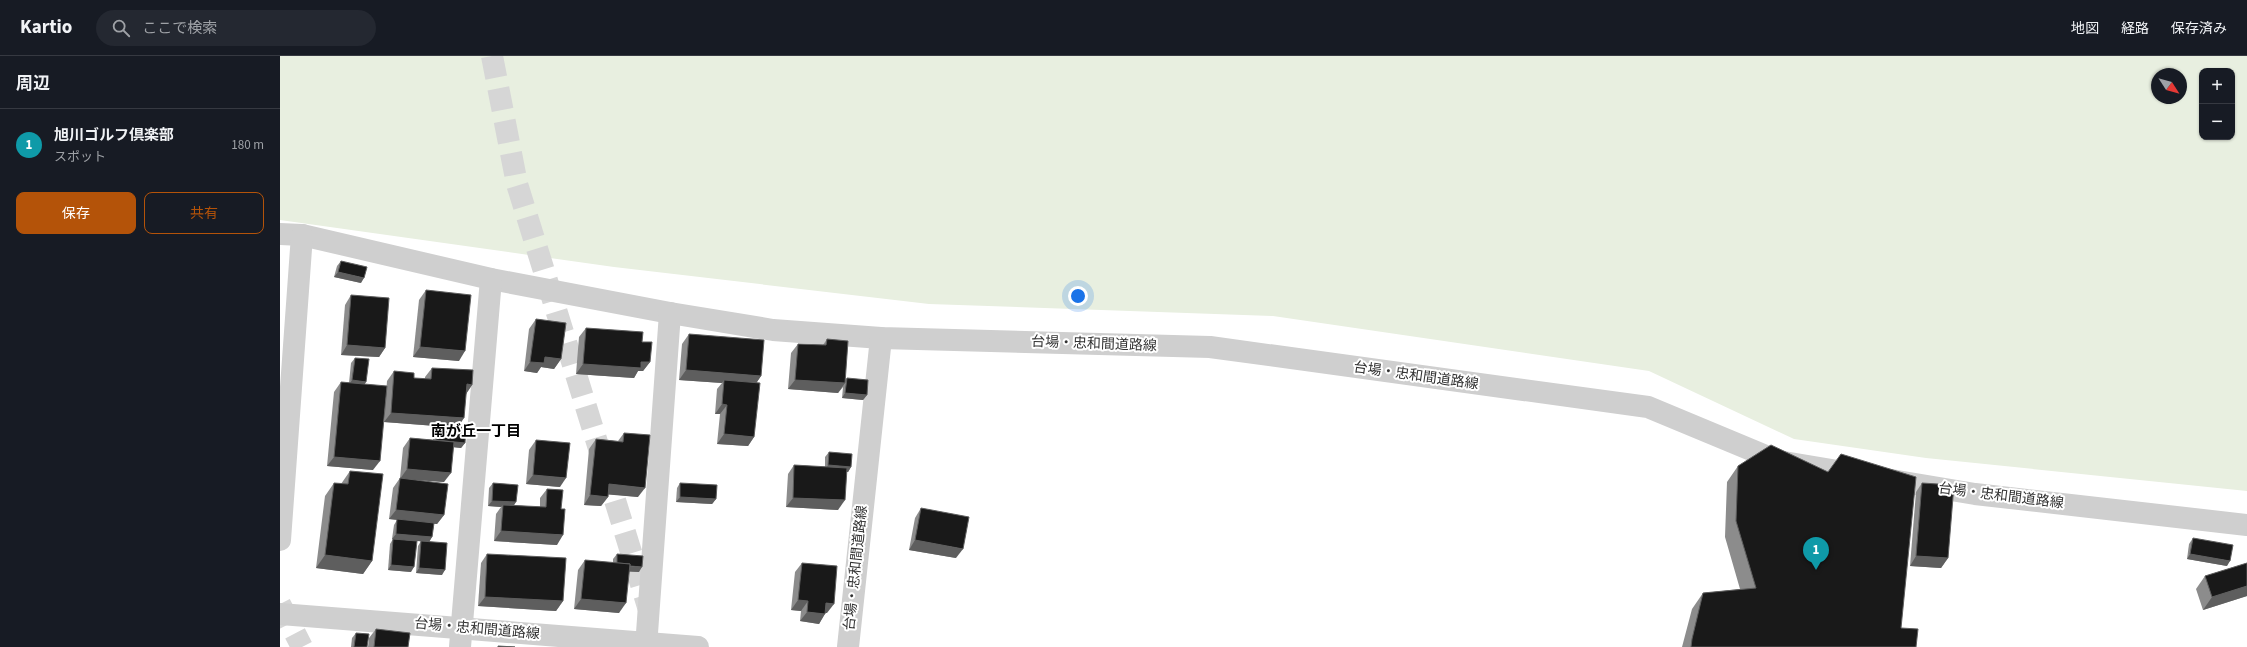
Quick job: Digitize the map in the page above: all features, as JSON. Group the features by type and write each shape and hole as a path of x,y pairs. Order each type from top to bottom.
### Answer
{"street":[{"path":"280,234 302,234 491,279 670,313 772,330 881,338"},
{"path":"280,540 302,234"},
{"path":"460,637 491,279"},
{"path":"646,645 670,313"},
{"name":"台場・忠和間道路線","path":"848,647 881,338 1210,347 1648,407 1778,461 1975,494 2247,525"},
{"name":"台場・忠和間道路線","path":"280,614 460,637 698,647"}],"green space":[{"path":"280,56 2247,56 2247,491 1926,458 1794,439 1649,371 1273,316 929,304 614,267 280,220"}],"building":[{"path":"341,261 367,267 364,278 338,272"},
{"path":"426,290 471,295 465,351 420,347"},
{"path":"351,295 389,298 385,348 347,345"},
{"path":"536,319 566,323 561,359 545,357 544,363 530,362"},
{"path":"586,328 643,332 642,342 652,342 650,362 641,362 641,368 583,364"},
{"path":"689,334 764,340 761,376 686,370"},
{"path":"827,339 848,341 845,383 795,380 798,344 826,345"},
{"path":"355,358 369,359 366,382 352,380"},
{"path":"432,368 473,370 472,385 467,384 464,418 391,413 394,371 414,373 414,378 431,379"},
{"path":"847,378 868,380 867,395 845,393"},
{"path":"724,380 760,383 754,437 724,434 727,405 722,404"},
{"path":"341,382 387,386 380,461 334,457"},
{"path":"438,423 466,426 465,443 436,440"},
{"path":"624,433 650,435 645,488 609,484 608,497 590,495 596,439 623,442"},
{"path":"410,438 454,442 451,473 407,469"},
{"path":"536,440 570,443 566,478 533,475"},
{"path":"1771,445 1828,472 1841,454 1916,477 1901,628 1918,629 1916,647 1691,647 1703,593 1756,588 1736,521 1738,466"},
{"path":"829,452 852,454 851,467 828,465"},
{"path":"794,465 847,468 845,500 793,498"},
{"path":"350,471 383,474 372,561 325,555 334,483 348,484"},
{"path":"400,478 448,484 444,515 396,510"},
{"path":"493,483 518,485 516,502 492,501"},
{"path":"680,483 717,485 716,499 680,497"},
{"path":"1922,483 1954,485 1948,558 1916,556"},
{"path":"547,489 563,490 561,509 565,509 563,535 501,531 503,505 546,507"},
{"path":"921,508 969,517 963,549 915,540"},
{"path":"397,519 434,523 432,537 396,534"},
{"path":"2193,538 2233,545 2230,561 2190,554"},
{"path":"393,539 417,541 414,567 391,565"},
{"path":"421,541 447,543 445,570 419,568"},
{"path":"487,554 566,558 563,601 485,597"},
{"path":"617,554 643,556 642,567 617,563"},
{"path":"585,560 630,564 626,603 581,599"},
{"path":"802,563 837,566 834,604 826,603 825,614 807,612 808,601 798,600"},
{"path":"2247,563 2247,586 2212,597 2205,576"},
{"path":"376,629 410,633 408,647 374,647"},
{"path":"356,633 369,634 367,647 354,647"}],"tunnel":[{"path":"492,56 517,184 649,610"},
{"path":"280,604 302,647"}],"place":[{"name":"旭川ゴルフ倶楽部","path":"1816,570"}],"district":[{"name":"南が丘一丁目","path":"476,431"}]}
